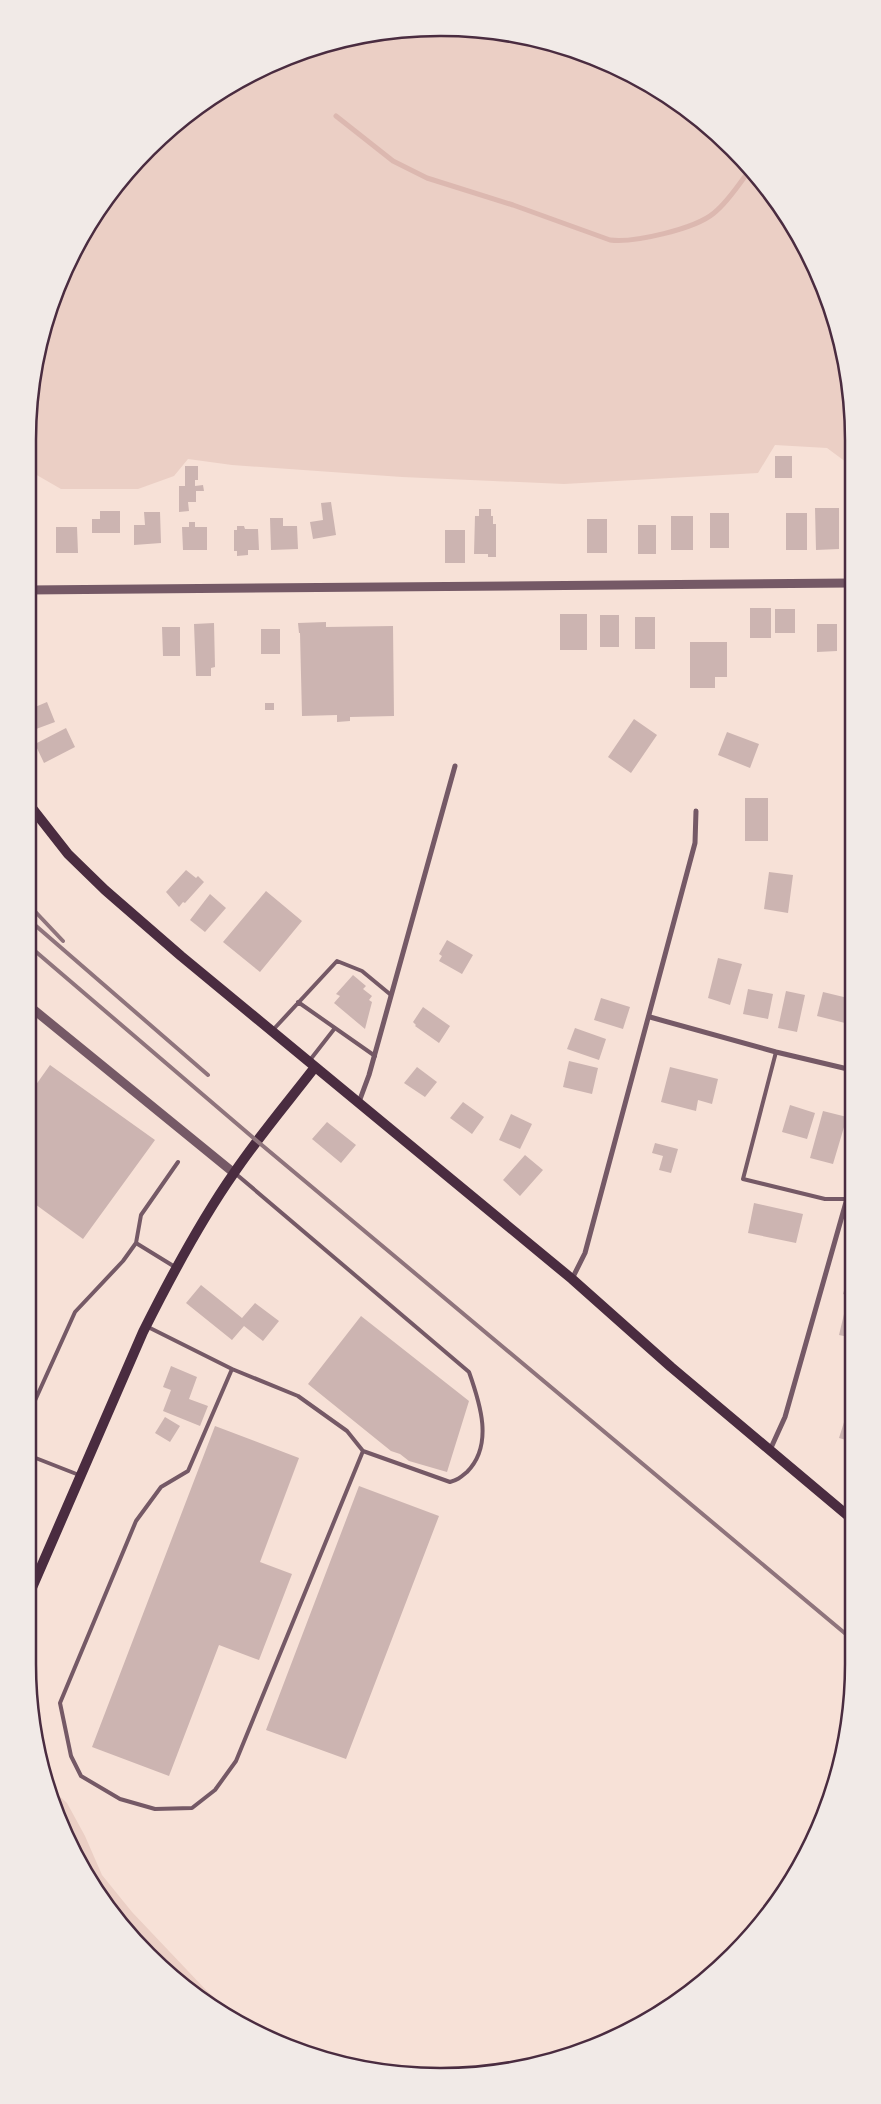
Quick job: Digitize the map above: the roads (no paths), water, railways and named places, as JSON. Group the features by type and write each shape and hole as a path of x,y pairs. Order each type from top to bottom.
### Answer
{"main road":[{"path":"36,813 68,854 106,890 272,1031 572,1279 671,1368 845,1513"},
{"path":"36,1579 146,1326 177,1268 234,1173 312,1064"}],"street":[{"path":"36,590 845,584"},
{"path":"359,1102 375,1056 455,766"},
{"path":"572,1279 585,1253 650,1017 695,843 696,811"},
{"path":"36,1012 234,1173"},
{"path":"650,1017 776,1052 845,1068"},
{"path":"770,1450 785,1417 845,1206"}],"lane":[{"path":"272,1031 337,961 362,971 391,995"},
{"path":"298,1002 375,1056"},
{"path":"312,1064 335,1028"},
{"path":"776,1052 743,1180 825,1199 845,1199"},
{"path":"36,1398 75,1312 123,1261 136,1243 141,1215 178,1162"},
{"path":"146,1326 232,1369 298,1396 347,1430 364,1451 450,1482 458,1480 471,1467 480,1452 483,1437 478,1398 469,1372 234,1173"},
{"path":"136,1243 177,1268"},
{"path":"232,1369 188,1471 161,1487 136,1521 60,1703 71,1756 81,1776 120,1799 155,1810 192,1808 215,1790 236,1760 364,1451"},
{"path":"36,1458 81,1476"}],"waterway":[{"path":"336,116 393,161 427,178 513,205 610,240 634,239 664,234 705,219 724,203 746,176"}],"railway":[{"path":"36,912 63,941"},
{"path":"36,926 208,1075"},
{"path":"36,952 257,1141 845,1633"}]}
